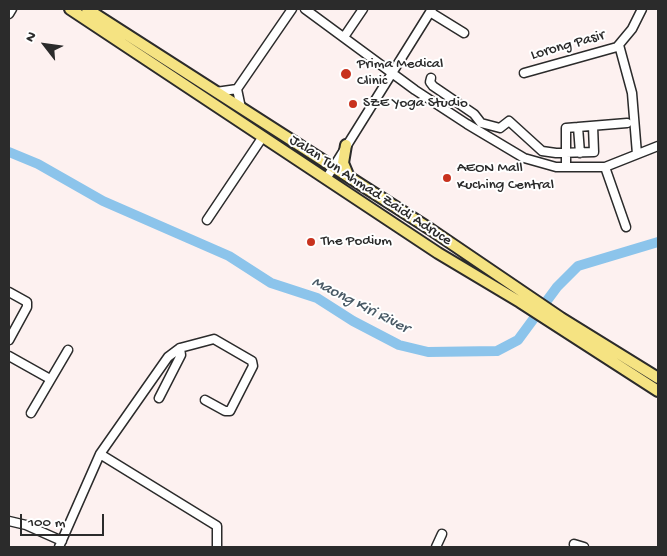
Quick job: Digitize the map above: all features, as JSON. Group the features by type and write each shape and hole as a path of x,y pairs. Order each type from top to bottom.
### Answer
{"main road":[{"name":"Jalan Tun Ahmad Zaidi Adruce","path":"70,9 228,113 262,138 461,268 522,298"},
{"name":"Jalan Tun Ahmad Zaidi Adruce","path":"88,9 348,176 658,391"},
{"path":"321,159 344,149 343,163 348,176"},
{"name":"Jalan Tun Ahmad Zaidi Adruce","path":"559,322 658,378"}],"street":[{"path":"9,14 12,9"},
{"path":"241,108 237,89 292,9"},
{"path":"305,9 392,73 467,124 524,158 556,167 605,167 658,146"},
{"path":"344,37 363,9"},
{"name":"Lorong Pasir","path":"524,73 619,45 632,29 642,9"},
{"path":"326,179 431,10 464,32"},
{"name":"Lorong Pasir","path":"619,45 632,93 637,154"},
{"path":"431,78 430,82 433,86 474,114 481,123 500,128 509,121 540,150 591,153 594,150 593,126"},
{"path":"216,92 237,89"},
{"path":"467,124 474,114"},
{"path":"566,167 565,129 627,123"},
{"path":"578,127 580,153"},
{"path":"207,220 262,138"},
{"path":"605,167 626,227"},
{"path":"9,292 27,302 27,306 9,340"},
{"path":"9,521 26,525 61,544 100,454 168,357 180,348 214,339 253,363 230,411 225,411 205,400"},
{"path":"158,398 181,355 180,348"},
{"path":"31,413 68,350"},
{"path":"9,356 50,380"},
{"path":"100,454 217,526 217,547"},
{"path":"436,547 442,534"},
{"path":"574,544 584,547"}],"waterway":[{"name":"Maong Kiri River","path":"9,152 38,164 103,201 229,256 271,283 317,298 353,321 399,345 428,352 497,351 518,340 557,287 578,266 658,242"}],"place":[{"name":"Prima Medical Clinic","path":"346,74"},
{"name":"SZE Yoga Studio","path":"353,104"},
{"name":"AEON Mall Kuching Central","path":"447,178"},
{"name":"The Podium","path":"311,242"}]}
